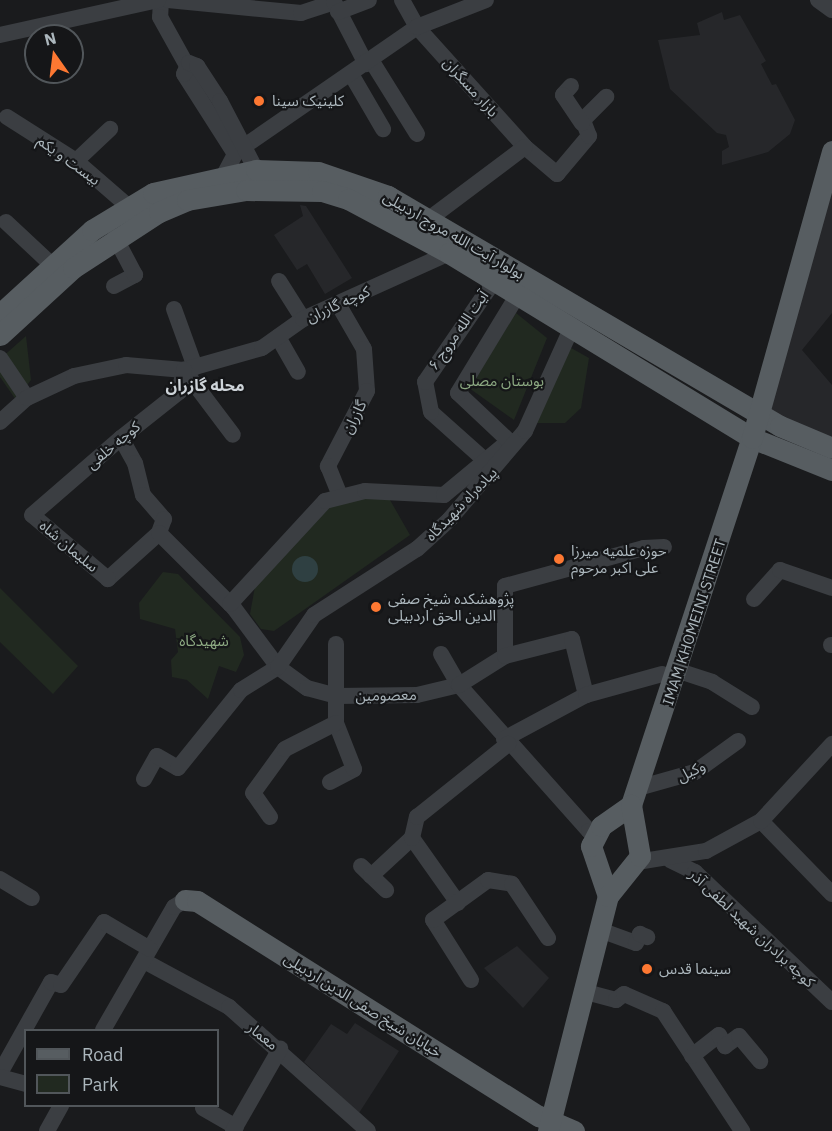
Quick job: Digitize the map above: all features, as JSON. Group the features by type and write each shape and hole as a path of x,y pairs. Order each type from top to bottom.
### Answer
{"main road":[{"path":"751,410 832,151"},
{"name":"بولوار آیت الله مروج اردبیلی","path":"0,314 52,264 128,206 153,192 224,175 349,181 429,219 751,410 832,448"},
{"name":"بولوار آیت الله مروج اردبیلی","path":"0,335 115,237 187,200 266,176 348,199 448,253 744,433 832,470"},
{"name":"IMAM KHOMEINI STREET","path":"635,796 670,673 751,410"},
{"path":"608,896 591,854 596,832 635,796"},
{"path":"543,1126 586,992 608,896 637,862 642,848 635,796"},
{"name":"خیابان شیخ صفی الدین اردبیلی","path":"185,900 197,901 543,1126 573,1131"}],"street":[{"path":"0,35 113,6 159,0 160,17 186,64 183,74 235,154 224,175"},
{"path":"168,0 301,13 334,2 368,62 417,134"},
{"path":"338,12 369,0"},
{"name":"بازار مسگران","path":"402,0 417,27 525,147 557,174 589,136 582,123"},
{"path":"246,145 417,27 486,0"},
{"path":"186,64 197,66 266,176"},
{"path":"351,74 382,129"},
{"path":"571,86 563,94 582,123 606,97"},
{"name":"بیست و یکم","path":"7,117 76,161 128,206"},
{"path":"76,161 110,129"},
{"path":"429,219 525,147"},
{"path":"6,222 52,264"},
{"path":"114,286 135,275 115,237"},
{"name":"کوچه گازران","path":"0,422 27,398 74,376 126,365 190,368 262,348 303,319 448,253"},
{"path":"279,281 303,319"},
{"name":"آیت الله مروج ۶","path":"488,463 431,412 425,382 494,281"},
{"path":"121,438 135,463 143,495 164,519 159,533 230,604 312,510 340,495 444,495 488,463 509,441 458,393 518,296"},
{"name":"گازران","path":"338,304 364,349 368,391 328,466 340,495"},
{"path":"174,309 190,368 233,435"},
{"name":"پیاده‌راه شهیدگاه","path":"278,667 314,615 417,549 490,477 525,431 572,327"},
{"path":"278,337 298,372"},
{"path":"0,358 27,398"},
{"name":"کوچه خلفی","path":"32,515 121,438 179,392 190,368"},
{"name":"سلیمان شاه","path":"32,515 108,579 159,533"},
{"path":"505,656 505,586 644,548 664,548"},
{"path":"754,599 780,570 832,588"},
{"name":"معصومین","path":"230,604 278,667 307,688 348,699 417,695 459,685 505,656 579,638 586,695"},
{"path":"270,817 253,793 285,749 336,723 348,699 336,644"},
{"path":"441,654 459,685 506,742 589,831 596,832"},
{"path":"144,779 158,756 178,768 241,690 278,667"},
{"path":"386,890 367,871 412,838 417,817 506,742 586,695 670,673 712,682 752,707"},
{"path":"330,782 354,769 336,723"},
{"name":"وکیل","path":"635,796 695,772 738,741"},
{"path":"637,862 669,859 706,851 761,821 832,744"},
{"path":"761,821 832,894"},
{"path":"412,838 458,903"},
{"name":"کوچه برادران شهید لطفی آذر","path":"669,859 695,872 831,999"},
{"path":"0,879 32,898"},
{"path":"471,980 433,926 488,880 512,884 548,938"},
{"path":"104,1029 174,907 185,900"},
{"name":"معمار","path":"25,1029 51,982 62,985 104,922 147,955 229,1007 280,1048 357,1127"},
{"path":"600,930 636,943 640,934 647,937"},
{"path":"586,992 616,1000 624,994 663,1011 742,1131"},
{"name":"معمار","path":"0,1075 24,1031"},
{"path":"692,1056 719,1035 725,1046 739,1036 760,1061"},
{"path":"203,1108 235,1129 280,1048"},
{"path":"0,1075 24,1083"},
{"path":"49,1130 60,1107"}],"shaded area":[{"path":"722,12 724,20 740,15 766,61 761,64 772,85 776,84 795,120 790,134 768,152 722,165 722,151 729,147 726,135 717,133 670,89 658,40 700,35 697,23"},
{"path":"832,177 832,313 802,350 832,385 832,440 765,408"},
{"path":"300,205 306,206 352,278 325,294 307,264 297,270 274,235 303,216"},
{"path":"305,556 314,560 318,569 314,578 305,582 296,578 292,569 296,560"},
{"path":"517,946 549,978 523,1008 484,968"},
{"path":"355,1023 399,1051 359,1113 304,1062 331,1024 347,1034"}],"green space":[{"name":"بوستان مصلی","path":"516,313 547,338 514,420 469,388"},
{"path":"26,336 31,380 16,400 0,377 0,359"},
{"name":"بوستان مصلی","path":"564,344 589,358 581,408 565,423 533,423"},
{"path":"352,495 390,500 410,535 274,631 261,629 250,614 256,581 324,506"},
{"name":"شهیدگاه","path":"163,572 178,574 240,637 244,655 236,672 219,666 208,699 187,680 172,677 171,660 178,652 175,629 140,619 139,603"},
{"path":"0,588 78,666 53,694 0,642"}],"place":[{"name":"کلینیک سینا","path":"259,101"},
{"name":"حوزه علمیه میرزا علی اکبر مرحوم","path":"559,559"},
{"name":"پژوهشکده شیخ صفی الدین الحق اردبیلی","path":"376,607"},
{"name":"سینما قدس","path":"647,969"}],"district":[{"name":"محله گازران","path":"205,385"}]}
